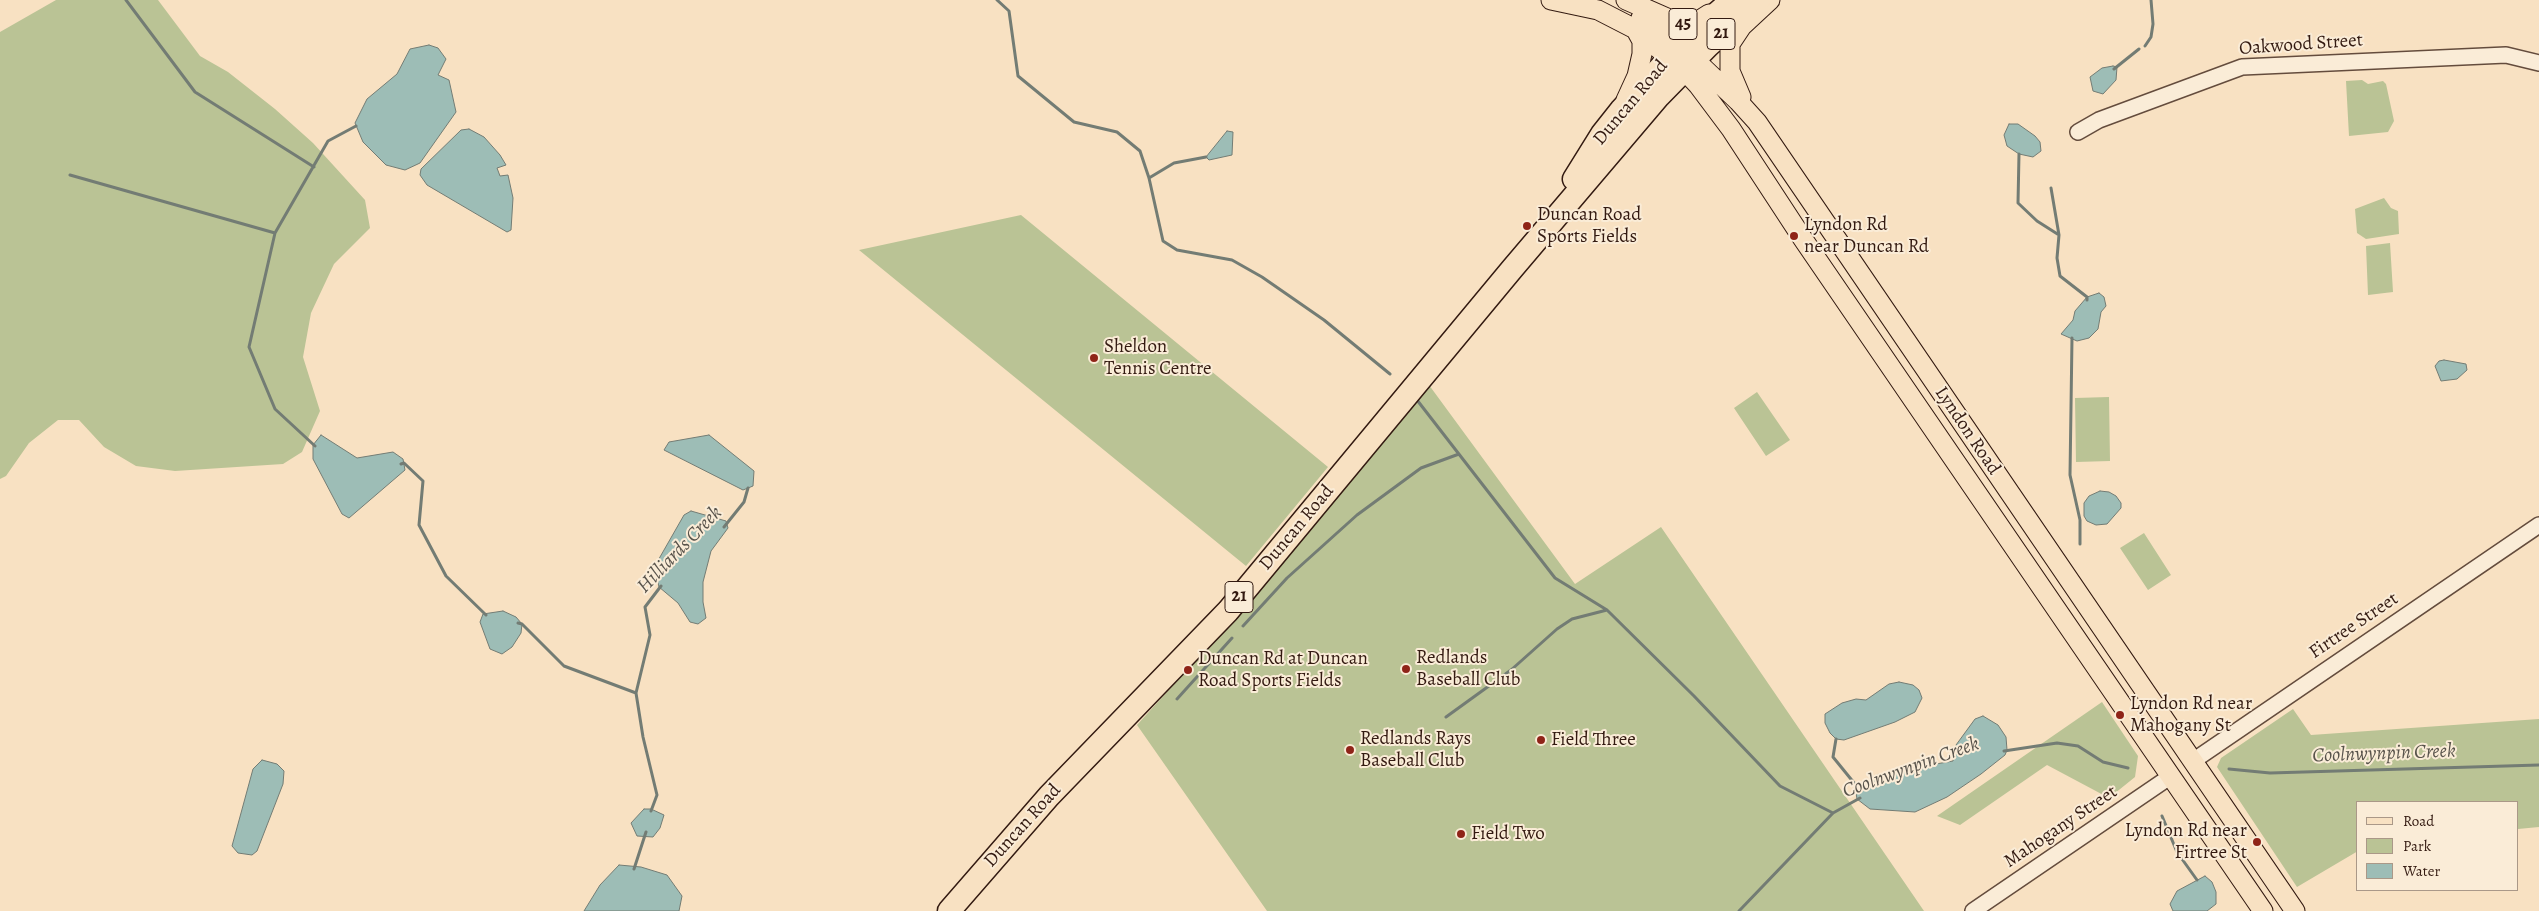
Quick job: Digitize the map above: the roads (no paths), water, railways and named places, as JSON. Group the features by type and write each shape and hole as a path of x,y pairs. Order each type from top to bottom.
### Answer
{"highway":[{"name":"Duncan Road","path":"949,911 1049,796 1228,611 1512,268 1632,127 1682,59 1732,0"},
{"name":"21","path":"1682,59 1759,0"},
{"name":"Duncan Road","path":"1512,268 1621,110 1682,59"}],"main road":[{"name":"45","path":"1550,0 1598,10 1636,30 1682,59"},
{"name":"Lyndon Road","path":"1594,0 1627,10 1682,59 1738,101 1756,122 2295,911"},
{"name":"45","path":"1626,0 1676,23 1688,25 1701,20 1724,0"},
{"path":"1756,122 1732,81 1728,51 1732,38 1770,0"},
{"path":"1621,110 1633,86 1642,57 1642,41 1636,30"},
{"name":"Lyndon Road","path":"1682,59 2263,911"},
{"path":"1803,239 1826,224"},
{"path":"2171,776 2193,761"}],"street":[{"name":"Oakwood Street","path":"2078,132 2099,120 2242,67 2506,55 2539,63"},
{"name":"Firtree Street","path":"2193,761 2539,525"},
{"name":"Mahogany Street","path":"1973,911 2171,776"}],"water":[{"path":"429,45 438,48 446,59 438,75 449,80 456,112 420,163 405,170 386,165 363,142 355,123 367,99 397,74 410,49"},
{"path":"2117,67 2116,80 2103,94 2093,91 2090,77 2102,68"},
{"path":"2009,124 2018,124 2035,136 2040,142 2041,151 2033,157 2019,154 2007,146 2004,135"},
{"path":"469,129 484,137 506,165 497,168 500,176 508,175 513,198 511,230 507,232 427,185 420,175 421,169 461,130"},
{"path":"1227,131 1233,132 1232,155 1209,160 1206,157"},
{"path":"2099,293 2104,297 2106,306 2101,312 2098,329 2089,338 2077,341 2061,334 2073,320 2075,311 2087,297"},
{"path":"2444,360 2466,364 2467,370 2457,379 2441,381 2435,366 2439,361"},
{"path":"321,435 357,458 393,452 403,459 405,470 349,518 342,514 313,459 313,445"},
{"path":"709,435 754,471 753,486 743,490 664,450 669,442"},
{"path":"2100,491 2109,492 2116,496 2121,503 2121,508 2107,524 2096,525 2087,521 2084,516 2084,503 2089,496"},
{"path":"691,511 726,521 728,528 711,551 703,582 703,602 706,618 698,624 690,622 678,603 659,587 656,574 656,564 684,515"},
{"path":"503,611 516,617 522,624 521,633 512,647 502,654 490,649 480,622 483,614"},
{"path":"1899,682 1913,685 1919,690 1922,698 1915,712 1895,722 1844,740 1836,739 1830,733 1825,723 1825,714 1842,703 1856,699 1866,700 1889,684"},
{"path":"1983,716 1998,725 2006,737 2007,750 2005,755 1947,797 1915,812 1870,809 1857,799 1855,787 1879,774 1953,761 1956,745 1975,719"},
{"path":"262,760 277,764 284,771 283,784 257,851 252,855 238,853 232,846 253,769"},
{"path":"644,809 651,809 664,815 660,828 653,837 637,836 631,823"},
{"path":"619,865 641,867 667,875 682,896 679,911 584,911 600,885"},
{"path":"2205,876 2212,882 2216,892 2216,904 2207,911 2173,911 2170,904 2177,891"}],"waterway":[{"path":"126,0 195,92 314,167"},
{"path":"997,0 1009,11 1018,76 1074,122 1117,132 1140,151 1149,178 1163,241 1177,250 1232,260 1262,277 1324,320 1390,374"},
{"path":"2145,46 2151,37 2153,24 2151,0"},
{"path":"2114,69 2139,49"},
{"path":"315,446 275,409 249,347 275,233 328,141 356,126"},
{"path":"2019,154 2018,203 2037,221 2059,235"},
{"path":"1149,178 1174,163 1206,157"},
{"path":"70,175 275,233"},
{"path":"2051,188 2059,235 2057,258 2060,276 2087,297 2087,300"},
{"path":"2072,338 2070,475 2080,520 2080,544"},
{"path":"1417,400 1555,578 1607,610 1694,696 1780,786 1833,813"},
{"path":"1243,626 1287,578 1357,515 1421,468 1459,454"},
{"name":"Hilliards Creek","path":"401,464 404,463 423,481 419,525 446,576 486,615"},
{"name":"Hilliards Creek","path":"724,527 744,502 748,488"},
{"name":"Hilliards Creek","path":"651,811 657,795 643,737 636,693 650,635 645,607 661,586"},
{"path":"1446,717 1511,670 1557,629 1572,619 1607,610"},
{"name":"Hilliards Creek","path":"518,623 522,624 564,666 636,693"},
{"path":"1177,699 1232,638"},
{"path":"1836,739 1833,757 1859,789"},
{"name":"Coolnwynpin Creek","path":"2004,751 2057,743 2078,746 2103,762 2128,768"},
{"name":"Coolnwynpin Creek","path":"2229,769 2270,773 2539,765"},
{"name":"Coolnwynpin Creek","path":"1739,911 1833,813 1860,798"},
{"path":"2162,816 2177,852 2197,880"},
{"name":"Hilliards Creek","path":"634,869 646,832"}],"place":[{"name":"Duncan Road Sports Fields","path":"1527,226"},
{"name":"Lyndon Rd near Duncan Rd","path":"1794,236"},
{"name":"Sheldon Tennis Centre","path":"1094,358"},
{"name":"Redlands Baseball Club","path":"1406,669"},
{"name":"Duncan Rd at Duncan Road Sports Fields","path":"1188,670"},
{"name":"Lyndon Rd near Mahogany St","path":"2120,715"},
{"name":"Field Three","path":"1541,740"},
{"name":"Redlands Rays Baseball Club","path":"1350,750"},
{"name":"Field Two","path":"1461,834"},
{"name":"Lyndon Rd near Firtree St","path":"2257,842"}]}
